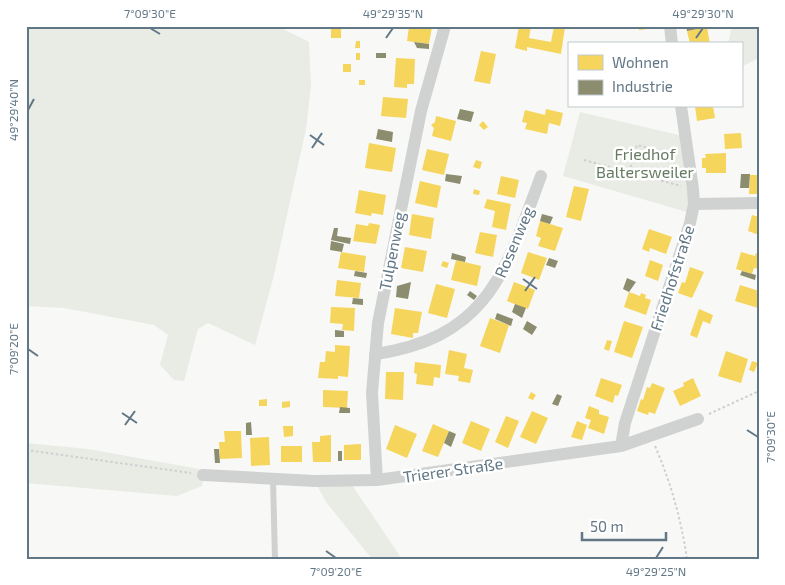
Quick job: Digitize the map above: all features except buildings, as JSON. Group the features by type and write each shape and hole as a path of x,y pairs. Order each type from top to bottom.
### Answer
{"street":[{"name":"Tulpenweg","path":"377,480 372,393 378,323 421,111 445,26"},
{"path":"670,26 672,42"},
{"name":"Friedhofstraße","path":"621,446 625,423 690,223 694,204 682,108"},
{"name":"Rosenweg","path":"375,354 418,345 442,334 464,321 481,305 504,269 541,176"},
{"path":"694,204 759,203"},
{"name":"Trierer Straße","path":"204,475 272,480 377,480 621,446 698,419"}],"lane":[{"path":"272,480 276,559"}],"path":[{"path":"629,172 637,145 670,153"},
{"path":"584,160 693,189"},
{"path":"698,419 759,391"},
{"path":"651,437 671,483 682,526 687,559"},
{"path":"26,450 204,475"}],"green space":[{"path":"26,26 277,26 309,42 311,86 306,129 273,279 255,345 208,323 198,329 184,381 174,380 160,365 168,335 154,325 64,308 26,306"},
{"path":"732,26 759,26 759,58 742,66 742,42 728,42"},
{"name":"Friedhof Baltersweiler","path":"580,112 683,136 689,194 687,212 563,176"},
{"path":"26,443 88,449 205,470 202,486 177,496 26,483"},
{"path":"317,485 352,485 402,559 372,559 326,502"}]}
